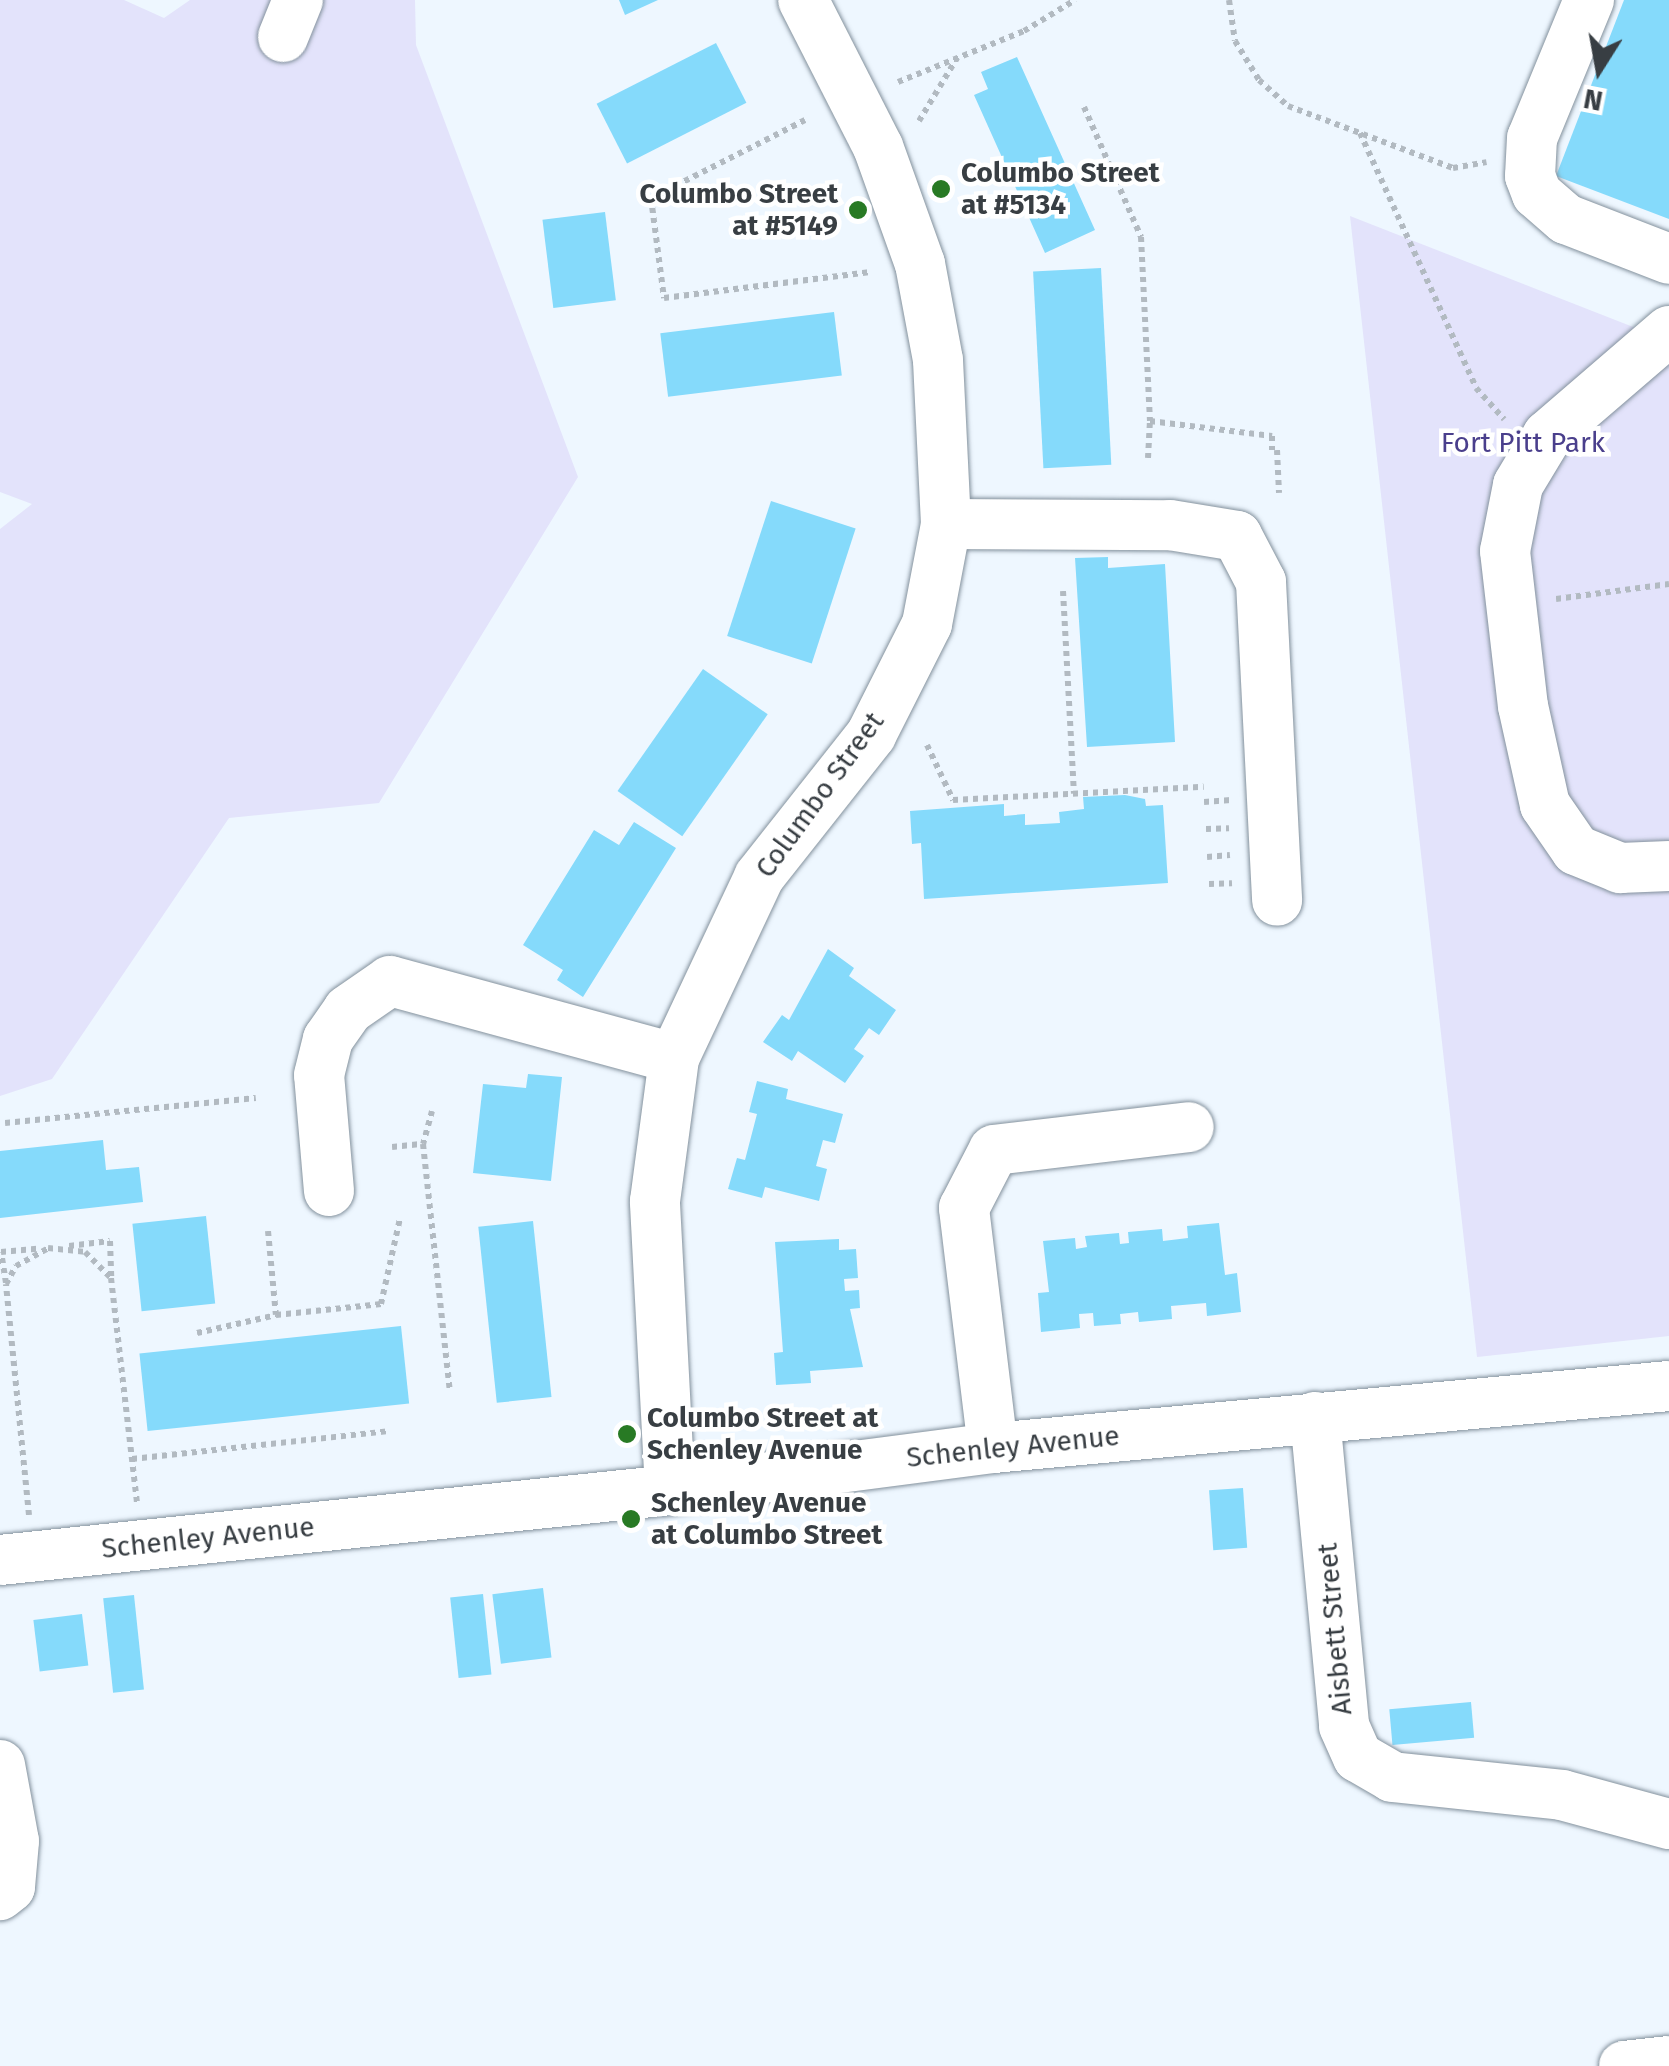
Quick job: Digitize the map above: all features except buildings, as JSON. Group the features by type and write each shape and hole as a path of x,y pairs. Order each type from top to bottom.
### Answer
{"street":[{"name":"Columbo Street","path":"670,1490 654,1201 674,1058 759,876 871,734 920,640 946,524 938,360 920,264 878,146 802,0"},
{"path":"1589,0 1532,138 1530,176 1537,194 1566,219 1669,259"},
{"path":"1669,331 1548,435 1518,485 1506,551 1524,706 1545,806 1576,850 1620,868 1669,866"},
{"path":"946,524 1170,525 1237,536 1262,582 1277,901"},
{"path":"329,1190 319,1074 328,1040 348,1010 390,981 674,1058"},
{"path":"993,1448 964,1208 994,1150 1189,1127"},
{"name":"Schenley Avenue","path":"15,1540 670,1490 993,1448 1669,1386"},
{"name":"Aisbett Street","path":"1315,1417 1344,1726 1358,1757 1392,1777 1562,1795 1669,1824"},
{"path":"0,1765 14,1842 10,1887 0,1895"},
{"path":"1624,2066 1669,2061"}],"path":[{"path":"898,82 1055,16 1075,0"},
{"path":"1229,0 1234,41 1259,80 1288,106 1453,168 1502,160"},
{"path":"919,120 957,58"},
{"path":"1084,107 1140,237 1150,420 1148,458"},
{"path":"805,120 652,198 664,298 870,272"},
{"path":"1360,132 1476,388 1521,438 1528,468"},
{"path":"1150,420 1272,436 1279,493"},
{"path":"1512,606 1669,584"},
{"path":"1063,590 1074,794"},
{"path":"926,746 954,800 1204,786"},
{"path":"5,1122 256,1098"},
{"path":"432,1111 423,1144 450,1392"},
{"path":"392,1147 423,1144"},
{"path":"197,1334 276,1315 381,1304 400,1218"},
{"path":"268,1231 276,1315"},
{"path":"15,1540 6,1284 1,1252 110,1240 137,1510"},
{"path":"67,1246 100,1263 111,1278"},
{"path":"6,1284 16,1266 48,1248"},
{"path":"132,1459 388,1432"}],"green space":[{"path":"0,0 124,0 164,18 190,0 415,0 416,45 578,477 379,803 229,818 52,1079 0,1096 0,529 32,504 0,492"},
{"name":"Fort Pitt Park","path":"1350,216 1669,341 1669,1336 1477,1357"}],"place":[{"name":"Columbo Street at #5134","path":"941,189"},
{"name":"Columbo Street at #5149","path":"858,210"},
{"name":"Columbo Street at Schenley Avenue","path":"627,1434"},
{"name":"Schenley Avenue at Columbo Street","path":"631,1519"}]}
